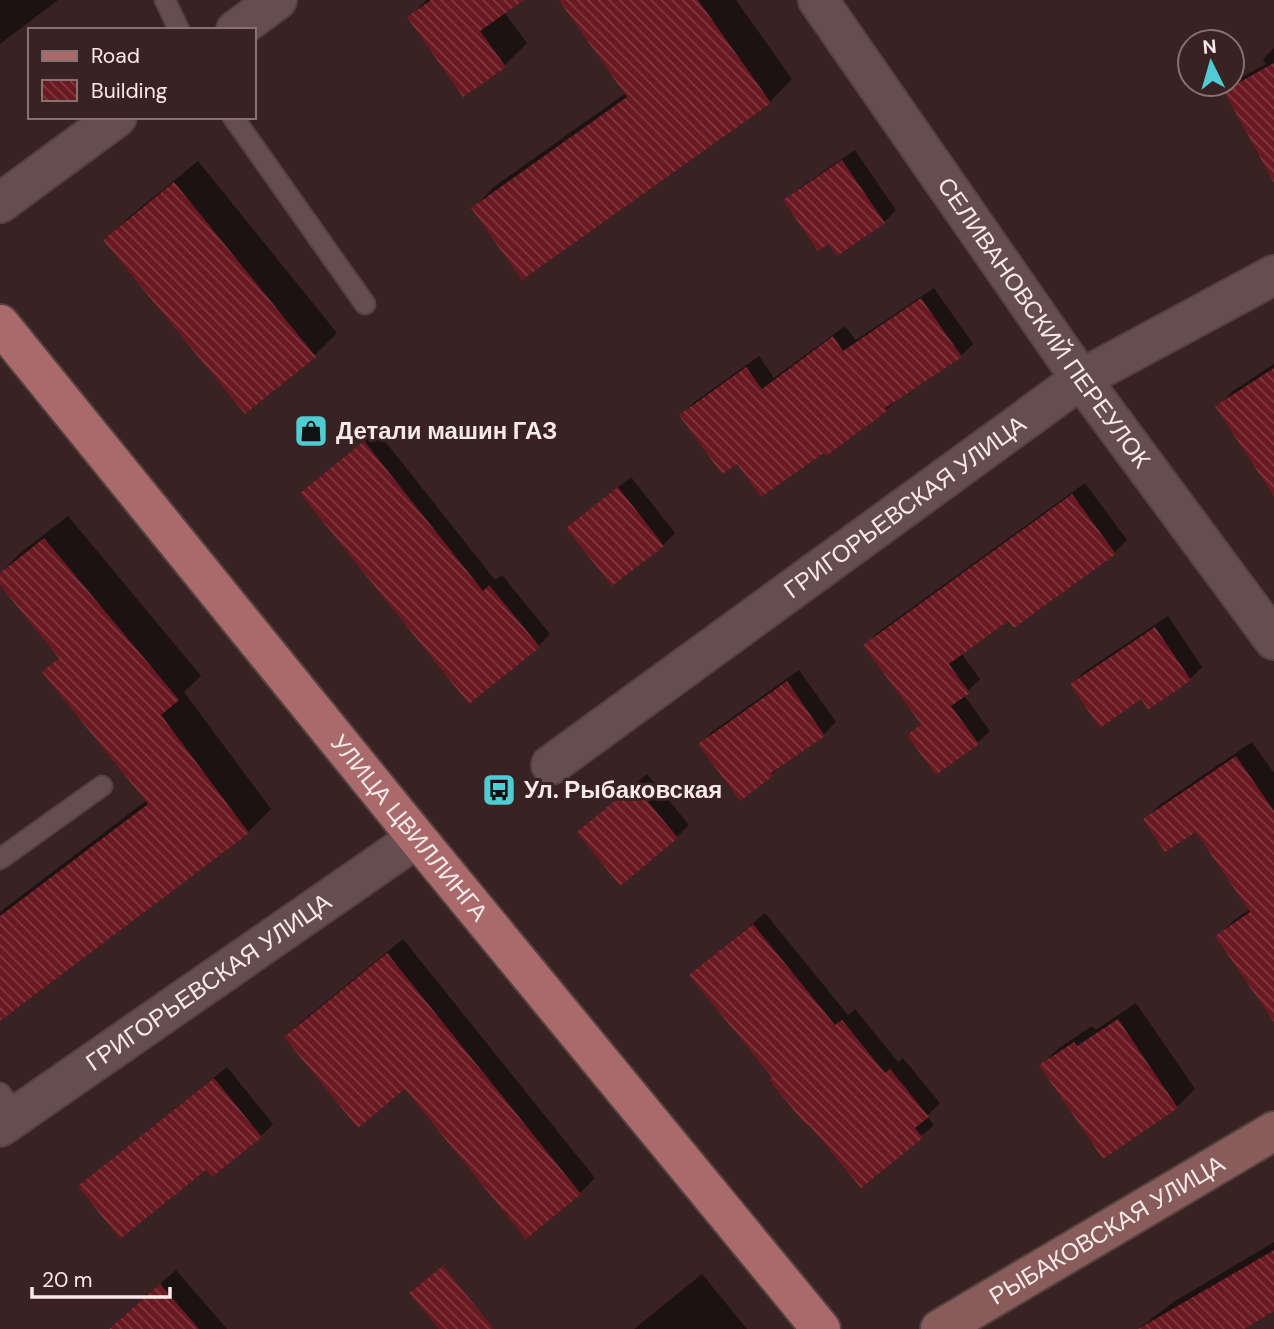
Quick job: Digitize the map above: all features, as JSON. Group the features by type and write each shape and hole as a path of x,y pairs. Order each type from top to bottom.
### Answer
{"main road":[{"name":"УЛИЦА ЦВИЛЛИНГА","path":"0,324 417,838 821,1329"},
{"name":"РЫБАКОВСКАЯ УЛИЦА","path":"940,1329 1274,1131"}],"street":[{"path":"239,28 277,0"},
{"name":"СЕЛИВАНОВСКИЙ ПЕРЕУЛОК","path":"818,0 1081,379 1274,640"},
{"path":"0,203 114,119"},
{"name":"ГРИГОРЬЕВСКАЯ УЛИЦА","path":"551,765 1081,379 1274,275"},
{"name":"ГРИГОРЬЕВСКАЯ УЛИЦА","path":"6,1111 417,838"}],"lane":[{"path":"165,0 178,28"},
{"path":"234,119 365,303"},
{"path":"0,859 102,786"}],"building":[{"path":"431,0 524,0 480,31 506,67 463,97 407,17"},
{"path":"559,0 698,0 771,103 522,280 471,208 627,97"},
{"path":"1274,63 1274,183 1228,98 1246,98 1246,79"},
{"path":"842,160 885,223 837,256 829,244 818,251 783,200"},
{"path":"174,182 316,357 245,414 103,240"},
{"path":"921,298 962,357 885,408 887,411 826,456 824,453 761,497 737,464 722,474 679,415 746,367 762,389 833,336 843,351"},
{"path":"1274,368 1274,496 1215,406"},
{"path":"364,441 483,591 489,585 540,647 469,704 300,493"},
{"path":"618,487 664,546 612,586 566,528"},
{"path":"1072,494 1116,554 1014,628 1008,621 949,664 970,693 951,706 979,744 936,775 907,735 921,724 863,645"},
{"path":"44,538 179,700 161,715 249,833 0,1021 0,916 148,804 42,672 59,658 0,585 0,573"},
{"path":"1155,627 1191,680 1148,710 1141,699 1100,728 1070,684"},
{"path":"787,681 825,736 771,773 773,776 740,801 698,744"},
{"path":"1236,756 1274,811 1274,1022 1215,936 1250,912 1196,832 1165,852 1143,819"},
{"path":"634,785 678,838 620,886 577,832"},
{"path":"753,924 835,1025 842,1020 885,1073 890,1069 929,1117 915,1128 923,1138 861,1188 769,1080 772,1077 689,975"},
{"path":"387,953 581,1194 526,1239 405,1089 358,1128 284,1037"},
{"path":"1118,1019 1178,1108 1103,1159 1039,1065 1074,1042 1077,1046"},
{"path":"214,1078 262,1137 212,1177 206,1170 120,1239 78,1186"},
{"path":"1274,1250 1274,1311 1244,1329 1138,1329"},
{"path":"443,1266 494,1329 439,1329 409,1293"},
{"path":"160,1284 199,1329 109,1329"}],"place":[{"name":"Детали машин ГАЗ","path":"311,431"},
{"name":"Ул. Рыбаковская","path":"499,790"}]}
